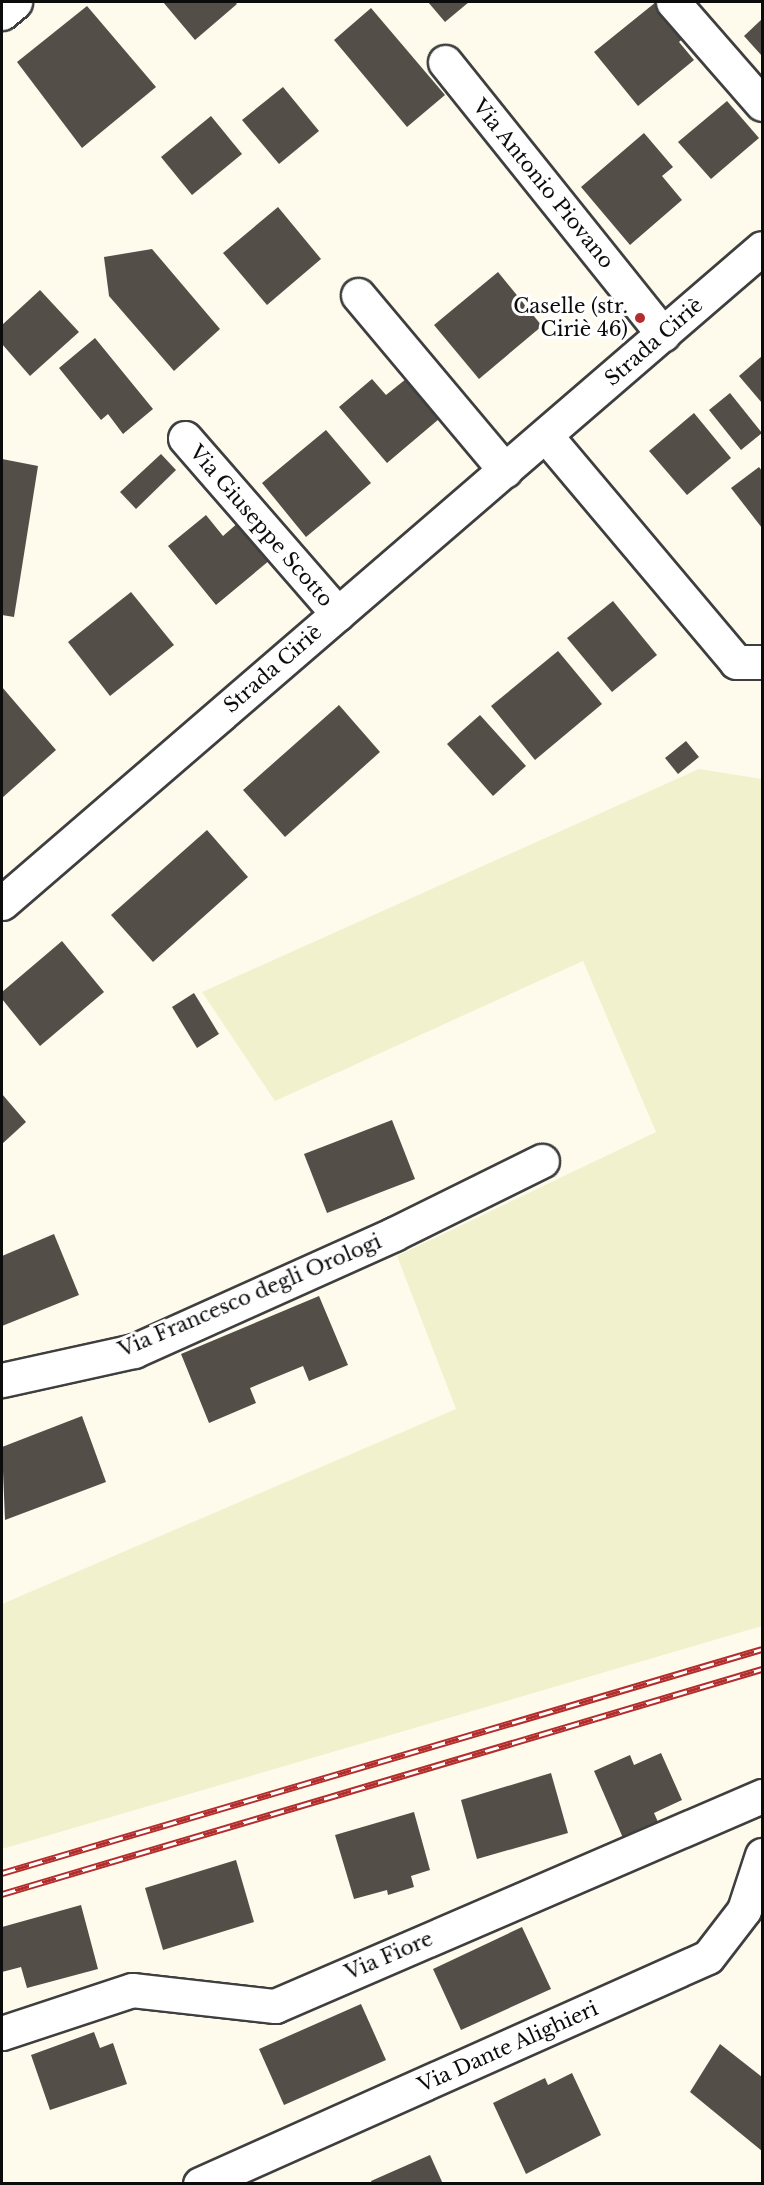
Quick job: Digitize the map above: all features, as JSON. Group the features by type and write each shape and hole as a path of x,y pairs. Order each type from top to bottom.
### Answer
{"street":[{"path":"2,13 15,2"},
{"path":"673,2 762,104"},
{"name":"Via Antonio Piovano","path":"445,62 663,334"},
{"name":"Strada Ciriè","path":"2,903 762,250"},
{"path":"358,295 505,470"},
{"path":"546,436 749,662"},
{"name":"Via Giuseppe Scotto","path":"185,438 338,614"},
{"name":"Via Francesco degli Orologi","path":"2,1380 134,1351 394,1234 543,1161"},
{"name":"Via Fiore","path":"2,2033 132,1990 275,2006 762,1796"},
{"name":"Via Dante Alighieri","path":"200,2184 708,1957 744,1910 762,1855"}],"green space":[{"path":"699,769 762,779 762,1626 2,1849 2,1604 456,1409 397,1256 656,1132 583,961 275,1101 202,992"}],"building":[{"path":"163,2 235,2 237,4 195,40"},
{"path":"428,2 469,2 445,22"},
{"path":"656,2 662,2 688,34 679,42 694,60 638,106 594,52"},
{"path":"87,6 156,87 82,148 17,62"},
{"path":"371,8 445,95 407,127 334,40"},
{"path":"762,19 762,56 744,36"},
{"path":"283,87 319,131 279,164 242,120"},
{"path":"727,101 759,138 711,179 678,142"},
{"path":"211,116 242,154 192,195 161,157"},
{"path":"644,133 673,167 662,176 682,200 630,245 581,187"},
{"path":"278,207 321,259 267,305 223,253"},
{"path":"152,249 220,329 174,371 109,296 104,257"},
{"path":"498,272 542,326 479,379 434,325"},
{"path":"40,290 79,332 30,376 2,344 2,325"},
{"path":"95,338 153,409 123,434 108,414 101,420 59,368"},
{"path":"762,356 762,403 739,376"},
{"path":"372,379 386,395 406,379 439,419 387,463 339,407"},
{"path":"730,393 762,433 741,450 709,410"},
{"path":"694,413 731,458 687,495 649,451"},
{"path":"326,430 371,483 306,537 262,483"},
{"path":"161,454 176,470 136,509 120,492"},
{"path":"2,459 38,466 14,617 2,615"},
{"path":"759,467 762,471 762,528 731,488"},
{"path":"206,515 223,536 239,522 270,560 216,605 168,546"},
{"path":"131,592 174,645 110,696 68,642"},
{"path":"613,601 657,655 612,692 567,638"},
{"path":"558,651 602,704 535,760 491,706"},
{"path":"2,687 56,750 2,798"},
{"path":"339,705 380,752 285,837 243,790"},
{"path":"480,715 526,766 493,796 447,744"},
{"path":"686,741 699,757 678,774 665,758"},
{"path":"207,830 248,877 153,962 111,915"},
{"path":"62,941 104,992 40,1046 2,999 2,992"},
{"path":"194,993 219,1034 197,1048 172,1007"},
{"path":"2,1094 26,1122 2,1144"},
{"path":"392,1120 415,1179 327,1213 304,1154"},
{"path":"54,1234 79,1295 2,1326 2,1256"},
{"path":"319,1296 348,1365 309,1381 303,1366 250,1388 256,1403 209,1423 181,1354"},
{"path":"82,1416 106,1482 5,1520 2,1447"},
{"path":"661,1753 682,1800 654,1813 658,1822 623,1838 594,1771 630,1755 634,1765"},
{"path":"551,1773 568,1833 477,1859 461,1800"},
{"path":"414,1812 430,1870 411,1876 414,1887 388,1895 387,1890 354,1899 335,1835"},
{"path":"236,1860 254,1922 163,1950 145,1888"},
{"path":"81,1905 98,1969 27,1988 21,1967 2,1972 2,1927"},
{"path":"522,1927 551,1989 461,2030 433,1969"},
{"path":"361,2004 386,2060 284,2105 259,2049"},
{"path":"94,2032 100,2048 113,2043 127,2084 50,2110 31,2055"},
{"path":"720,2044 762,2077 762,2151 690,2092"},
{"path":"572,2073 601,2135 526,2174 493,2103 545,2078 548,2085"},
{"path":"430,2155 443,2184 372,2184 371,2181"}],"railway":[{"path":"2,1873 762,1649"},
{"path":"2,1894 762,1669"}],"place":[{"name":"Caselle (str. Ciriè 46)","path":"640,318"}]}
